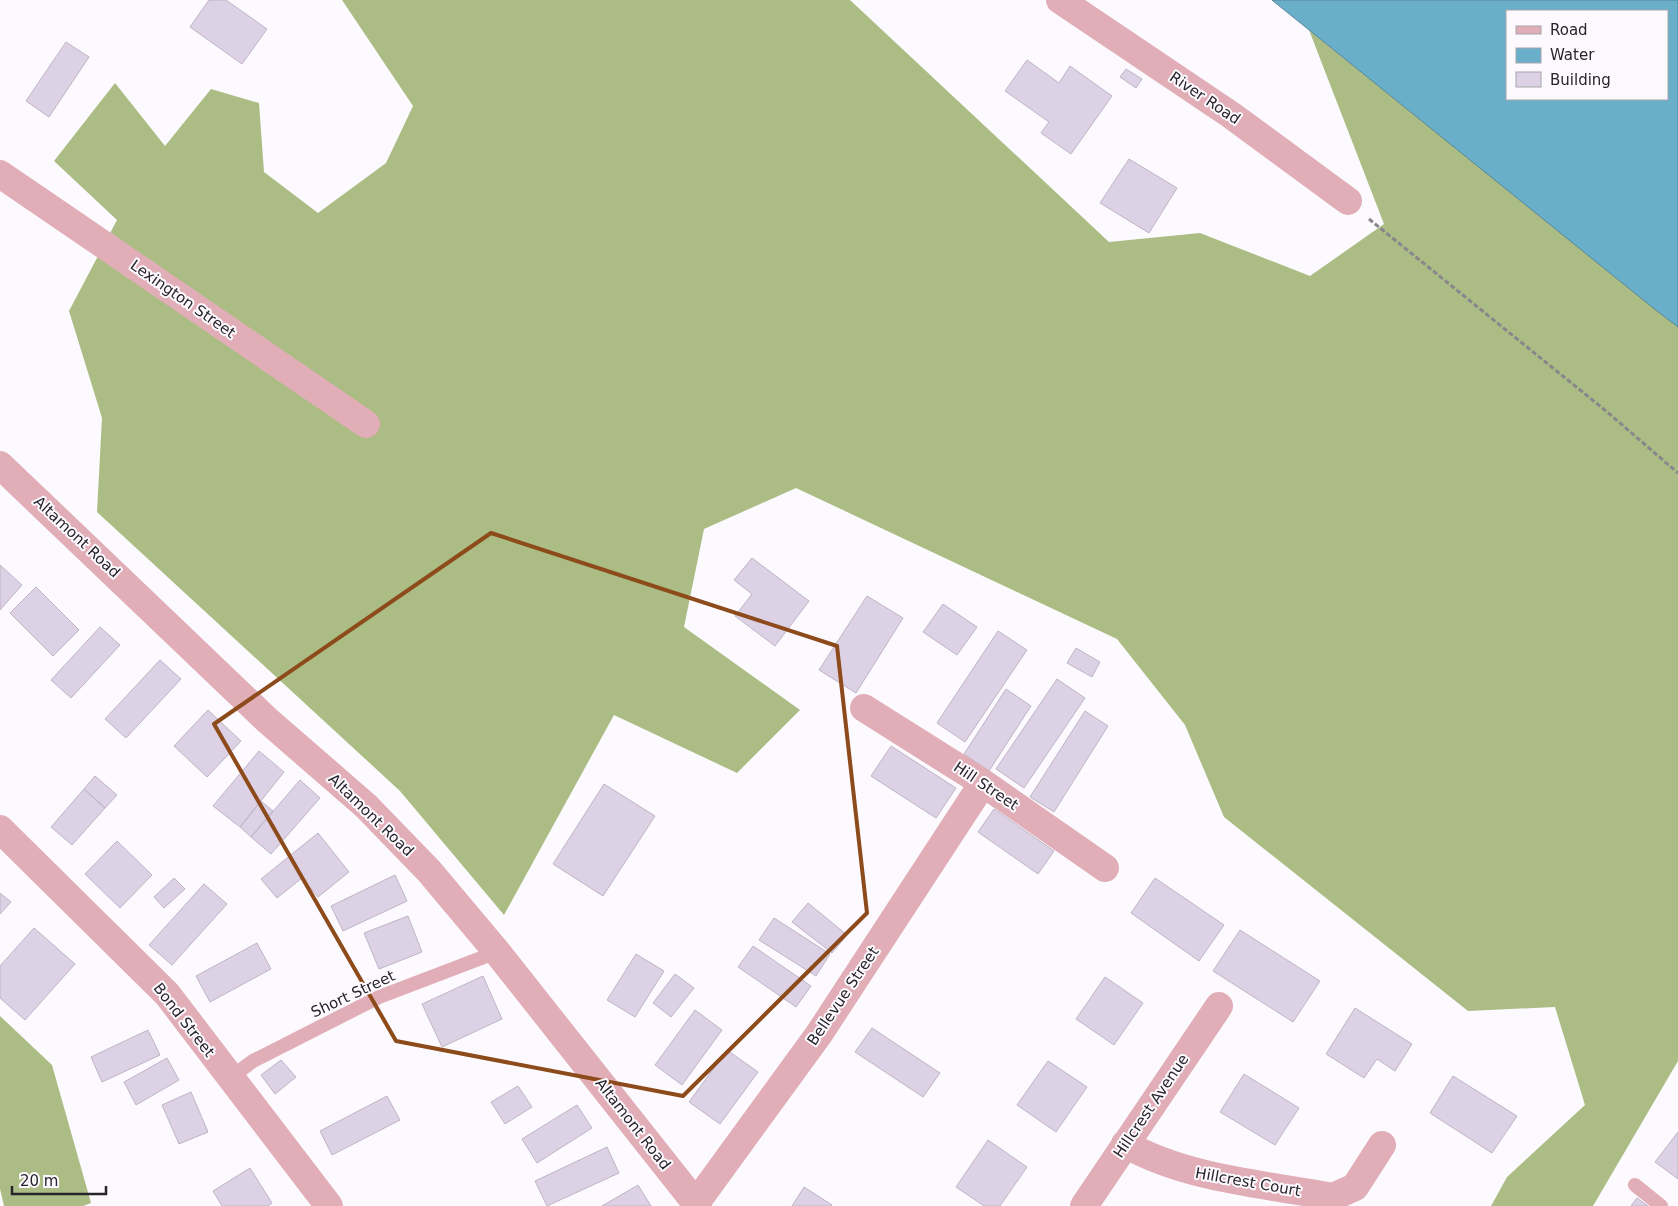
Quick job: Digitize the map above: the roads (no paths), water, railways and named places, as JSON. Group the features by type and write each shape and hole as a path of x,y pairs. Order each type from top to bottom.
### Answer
{"street":[{"name":"River Road","path":"1060,0 1231,115 1348,201"},
{"name":"Lexington Street","path":"0,174 366,424"},
{"name":"Altamont Road","path":"0,465 267,720 366,806 429,871 497,952 697,1205"},
{"name":"Hill Street","path":"864,708 983,783 1105,868"},
{"name":"Bellevue Street","path":"697,1205 818,1034 983,783"},
{"name":"Bond Street","path":"0,829 167,994 329,1206"},
{"name":"Hillcrest Avenue","path":"1084,1206 1219,1006"},
{"name":"Hillcrest Court","path":"1125,1144 1147,1157 1187,1170 1333,1197 1355,1187 1382,1145"}],"lane":[{"name":"Short Street","path":"230,1078 253,1061 379,997 497,952"},
{"path":"1635,1185 1661,1206"}],"water":[{"path":"1272,0 1678,0 1678,327 1652,307"}]}
